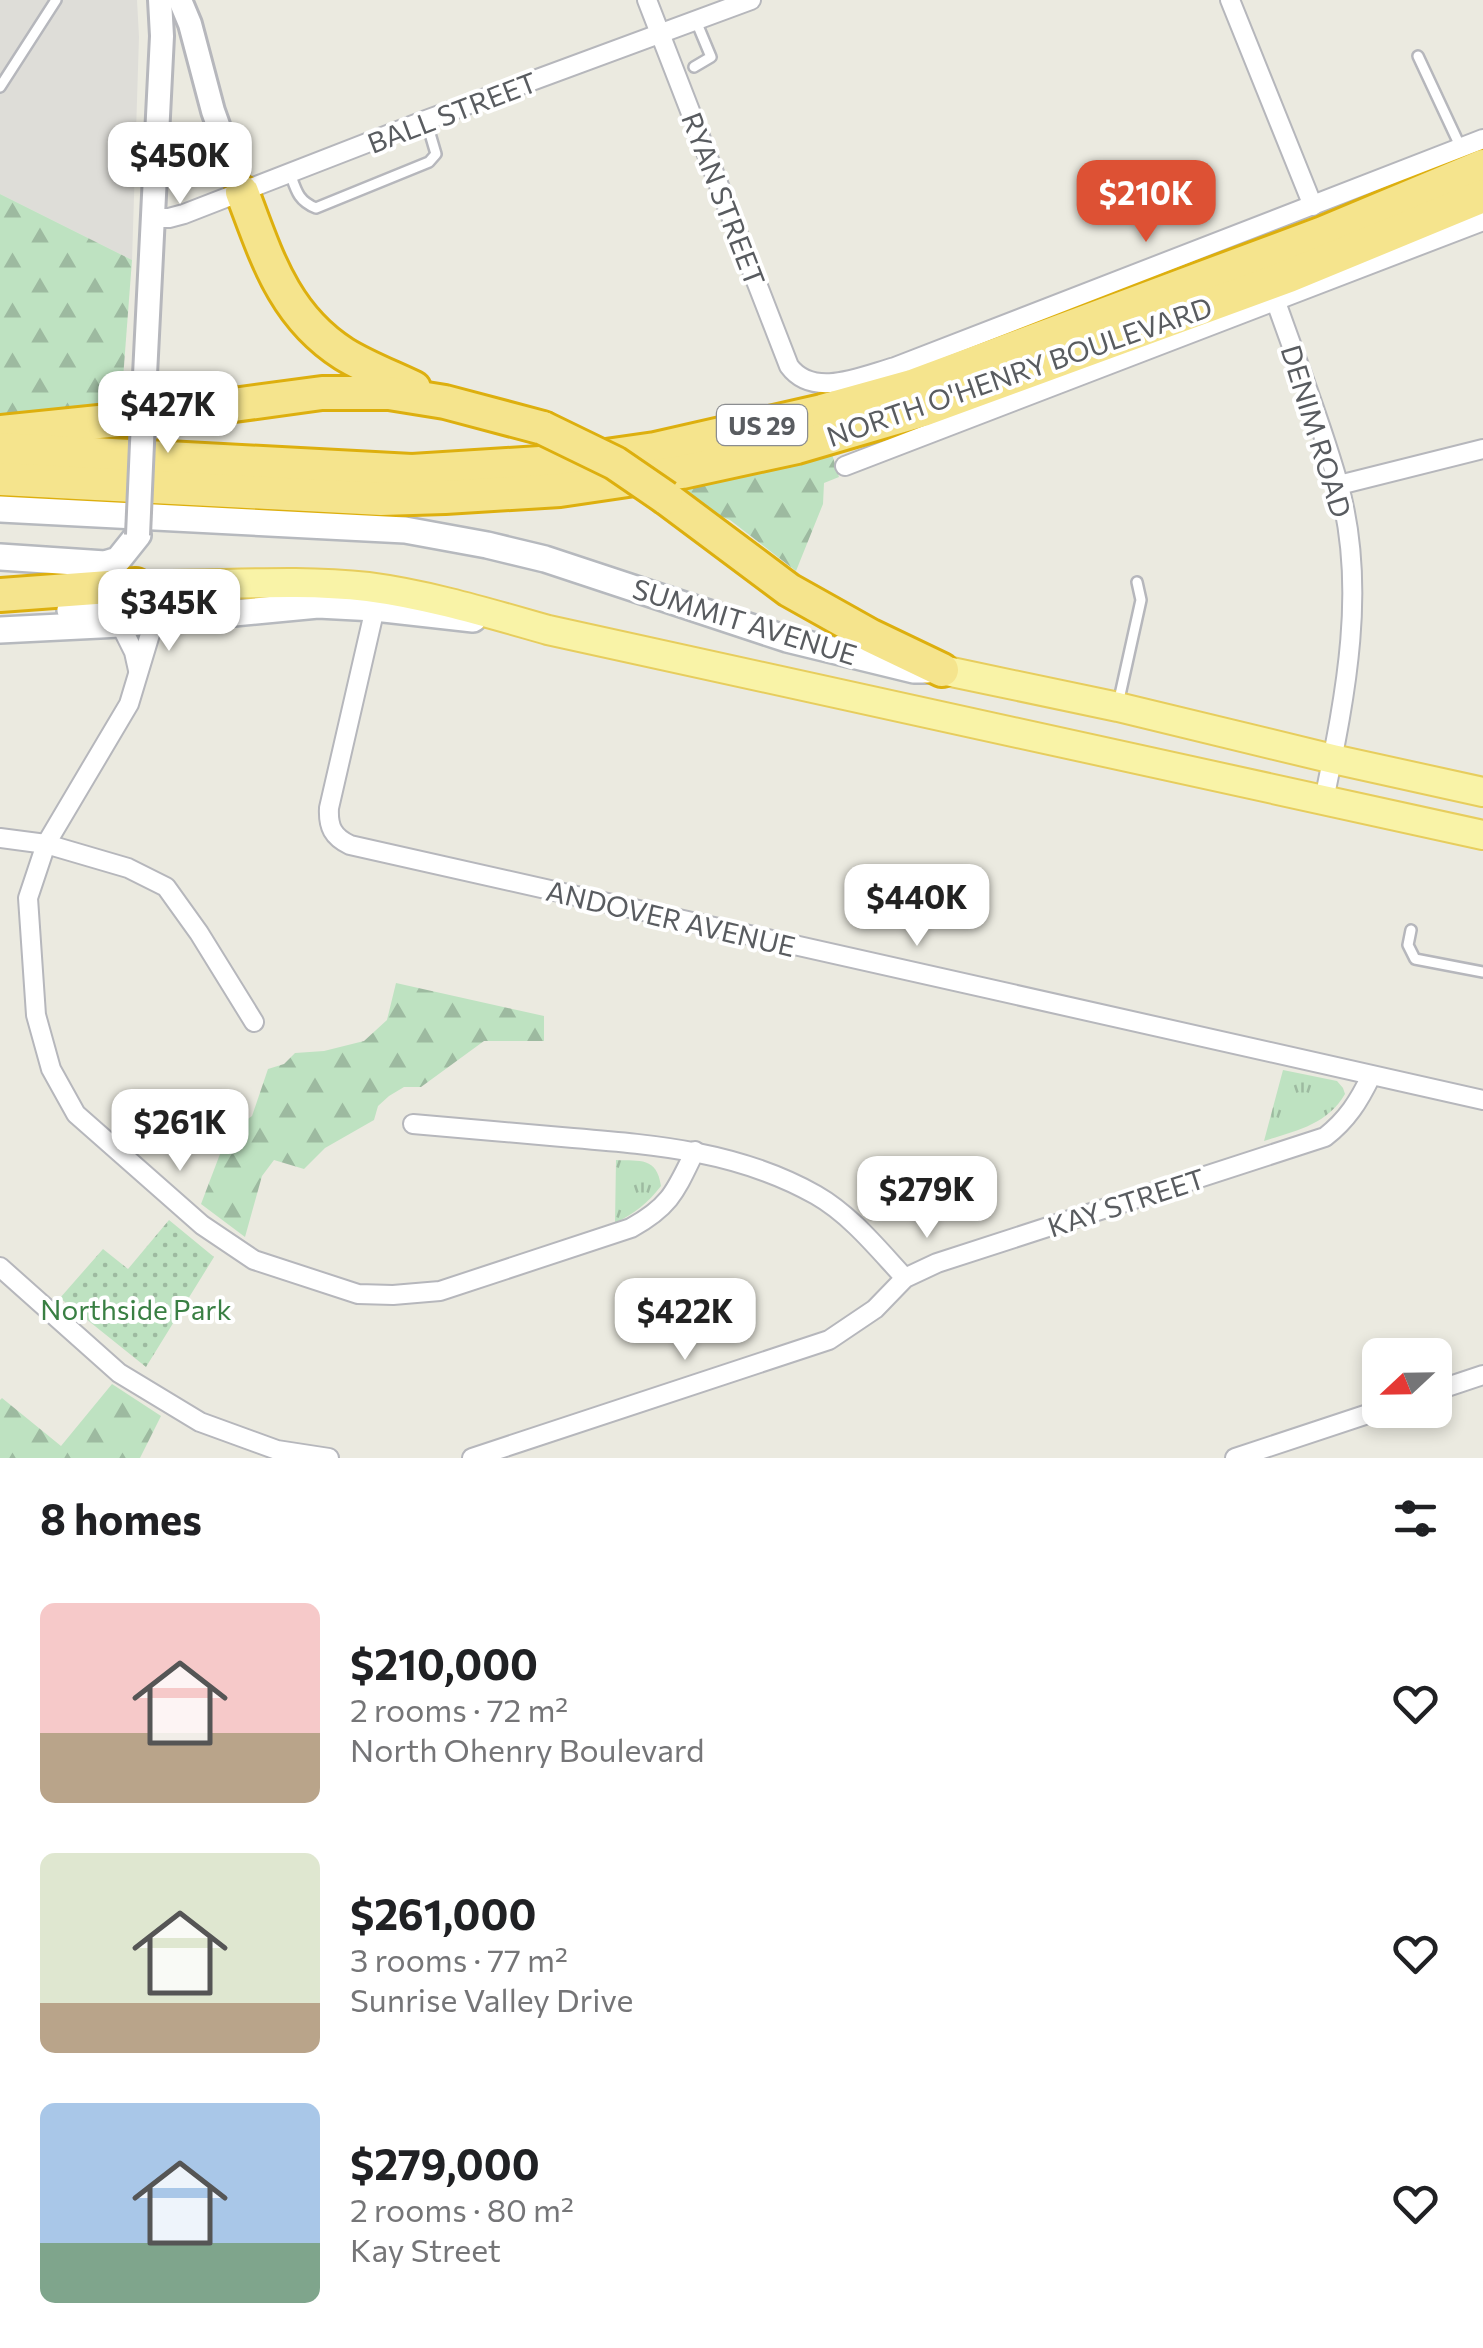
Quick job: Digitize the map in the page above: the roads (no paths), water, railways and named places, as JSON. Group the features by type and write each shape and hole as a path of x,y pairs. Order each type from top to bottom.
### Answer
{"highway":[{"name":"NORTH O'HENRY BOULEVARD","path":"0,448 412,471 570,461 655,449 822,412 912,386 1323,233 1472,157"},
{"path":"242,192 281,289 315,331 344,354 445,402"},
{"name":"NORTH O'HENRY BOULEVARD","path":"0,479 445,498 560,490 682,472 797,448 923,410 1289,276 1483,196"},
{"path":"0,432 322,394 389,392 445,402 543,428 615,463 789,590 942,670"},
{"path":"0,595 136,585"}],"main road":[{"name":"SUMMIT AVENUE","path":"0,509 405,530 487,545 545,559 787,639 914,670 942,670 1118,707 1483,792"},
{"path":"0,557 105,564 118,560 138,535"},
{"name":"SUMMIT AVENUE","path":"136,585 274,582 366,587 427,596 548,630 1483,835"},
{"path":"0,617 118,606 136,585"},
{"name":"SUMMIT AVENUE","path":"0,630 120,624 318,605 375,608 548,630"},
{"path":"972,722 982,680"}],"street":[{"path":"136,585 162,36 160,0"},
{"path":"180,0 242,192"},
{"name":"RYAN STREET","path":"647,0 789,366 807,382 850,380 894,366 1313,206"},
{"name":"BALL STREET","path":"154,218 184,214 750,0"},
{"path":"1230,0 1313,206 1472,157 1483,139"},
{"path":"846,466 1483,221"},
{"name":"DENIM ROAD","path":"1276,302 1339,485 1349,540 1352,608 1348,682 1324,800"},
{"path":"1339,485 1483,449"},
{"name":"ANDOVER AVENUE","path":"375,608 329,808 332,832 350,846 1483,1100"},
{"path":"154,621 129,704 46,844 28,898 36,1015 51,1069 76,1114 202,1225 254,1260 358,1294 440,1291 631,1228 654,1215 676,1192 695,1151"},
{"path":"120,624 134,652 140,676"},
{"path":"0,838 46,844 128,868 166,888 199,932 254,1022"},
{"name":"KAY STREET","path":"472,1458 829,1340 875,1309 905,1278 937,1263 1325,1137 1343,1124 1371,1076"},
{"path":"413,1124 706,1152 818,1196 861,1230 905,1278"},
{"path":"0,1268 118,1374 200,1422 277,1450 329,1458"},
{"path":"1452,1385 1483,1375"},
{"path":"1235,1458 1362,1416"}],"lane":[{"path":"0,87 56,0"},
{"path":"694,67 711,57 696,21"},
{"path":"1418,56 1472,157"},
{"path":"290,174 304,204 316,208 429,162 436,154 426,120"},
{"path":"1118,707 1141,600 1137,582"},
{"path":"1411,930 1408,945 1415,959 1483,972"}],"park label":[{"name":"Northside Park","path":"136,1309"}]}
